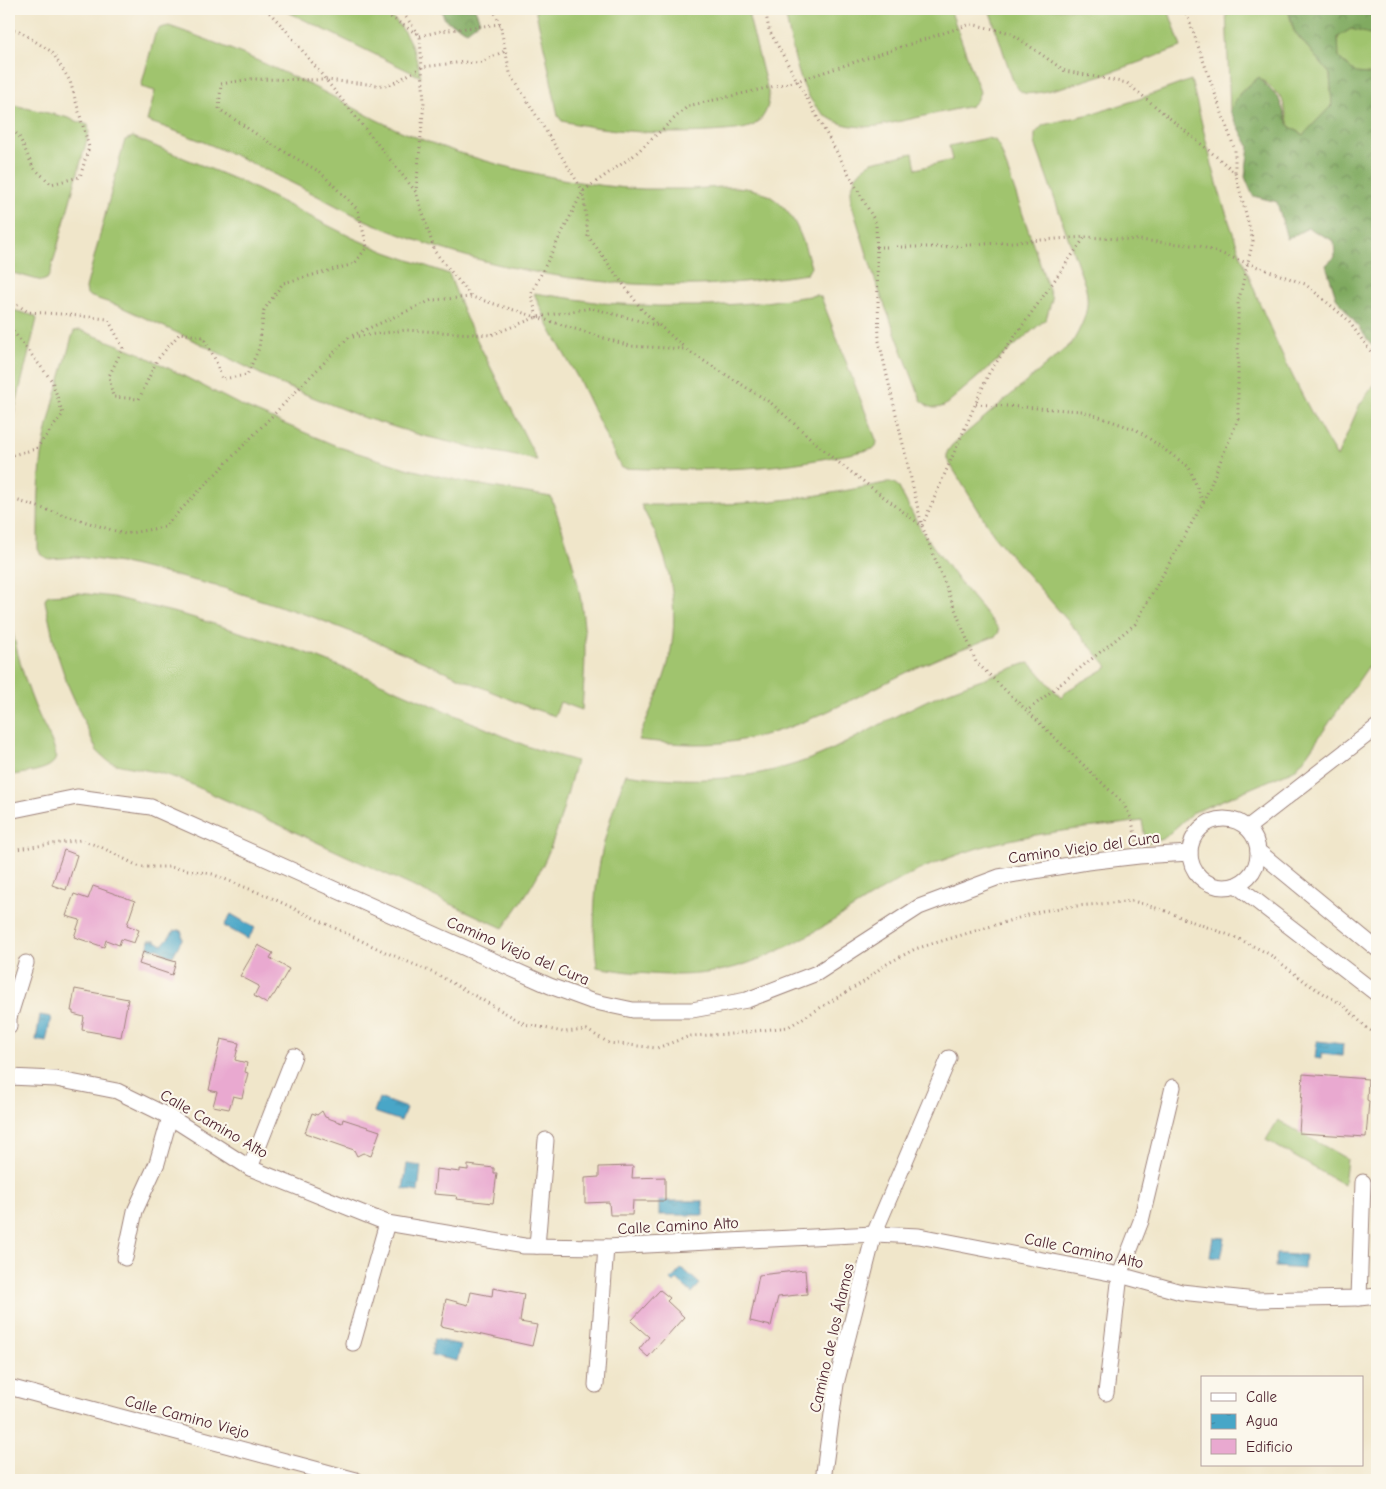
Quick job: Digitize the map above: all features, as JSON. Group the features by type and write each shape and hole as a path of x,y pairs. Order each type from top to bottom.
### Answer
{"street":[{"path":"1247,828 1377,727"},
{"name":"Camino Viejo del Cura","path":"9,812 76,797 151,807 550,986 591,1001 633,1010 692,1010 747,1000 817,973 919,907 999,877 1087,862 1190,853"},
{"path":"1223,819 1236,821 1247,828 1255,838 1258,851 1256,865 1248,877 1236,885 1223,887 1210,884 1200,877 1192,866 1190,853 1192,840 1199,829 1210,822 1223,819"},
{"path":"1258,851 1377,949"},
{"path":"1236,885 1377,994"},
{"path":"9,1027 9,1018 26,963"},
{"path":"250,1168 294,1056"},
{"name":"Camino de los Álamos","path":"823,1480 836,1384 874,1234 949,1058"},
{"name":"Calle Camino Alto","path":"9,1077 56,1080 117,1091 170,1116 250,1168 387,1223 524,1246 606,1247 874,1234 920,1236 1120,1275 1182,1292 1256,1300 1377,1296"},
{"path":"1106,1392 1120,1275 1141,1221 1173,1087"},
{"path":"125,1258 135,1211 157,1163 170,1116"},
{"path":"537,1246 546,1140"},
{"path":"1359,1298 1363,1182"},
{"path":"353,1343 387,1223"},
{"path":"596,1385 606,1247"},
{"name":"Calle Camino Viejo","path":"9,1387 356,1480"}],"path":[{"path":"266,9 285,29 416,192 435,252 472,297"},
{"path":"378,9 420,36 441,31 500,24"},
{"path":"401,9 420,36 424,102 416,192"},
{"path":"493,9 500,24 510,72 583,191 588,236 642,310 686,349 771,403 834,459 922,526"},
{"path":"766,9 769,30 876,224 879,341 922,526 976,662 1123,803 1132,818 1139,856"},
{"path":"1027,710 1135,624 1203,503 1238,419 1238,303 1253,241 1235,172 1235,150 1185,9"},
{"path":"537,317 531,294 583,191 633,156 688,106 797,81 971,24 1011,33 1065,71 1127,83 1235,172"},
{"path":"9,30 19,31 52,52 70,81 89,147 80,177 51,184 33,167 19,136 9,127"},
{"path":"9,299 28,312 108,320 123,348 109,376 113,397 139,399 157,360 180,333 203,337 215,359 222,379 247,375 259,348 264,310 283,283 354,264 367,247 358,210 320,172 271,144 219,109 221,84 251,79 326,80 388,86 422,67 464,62 479,63 505,51"},
{"path":"876,247 941,247 1085,237 1200,246 1305,284 1347,319 1377,360"},
{"path":"922,526 989,373 1085,237"},
{"path":"9,498 125,534 164,527 350,337 432,300 472,297 630,346 686,349"},
{"path":"350,337 406,330 491,336 537,317 591,308 660,326"},
{"path":"9,329 13,331 52,381 63,414 36,449 9,456"},
{"path":"976,404 1082,411 1137,430 1189,467 1203,503"},
{"path":"9,850 81,840 101,847 140,867 170,867 212,874 272,898 438,975 525,1024 564,1032 587,1030 609,1043 657,1048 690,1036 731,1034 788,1027 866,981 883,966 915,948 1042,911 1132,901 1166,911 1184,920 1237,938 1269,954 1308,984 1343,1005 1377,1035"}],"green space":[{"path":"282,9 383,9 404,31 412,48 421,77"},
{"path":"441,9 475,9 480,21 467,31 445,20"},
{"path":"535,9 747,9 769,96 765,112 758,122 746,128 704,132 643,132 602,128 562,121 558,116"},
{"path":"784,9 950,9 980,92 976,101 971,106 878,126 852,126 832,120 817,108 807,92 793,53"},
{"path":"989,9 1168,9 1181,47 1053,90 1024,93 1018,89 1012,78"},
{"path":"1226,9 1288,9 1294,31 1330,74 1332,106 1303,135 1289,126 1282,98 1259,77 1240,93 1230,111"},
{"path":"1288,9 1377,9 1377,36 1351,29 1338,37 1339,58 1356,73 1377,75 1377,352 1336,297 1326,265 1335,257 1334,241 1308,228 1287,239 1277,202 1253,196 1245,177 1249,146 1230,111 1240,93 1259,77 1279,99 1289,126 1303,135 1332,105 1330,74 1294,31"},
{"path":"1377,9 1377,175 1353,71 1338,58 1338,37"},
{"path":"169,26 266,64 396,129 457,152 519,170 613,187 690,189 731,187 762,192 780,203 793,219 811,267 807,274 725,284 656,285 614,283 571,278 487,262 406,237 367,221 235,155 147,121 155,91 141,87 155,34 160,28"},
{"path":"1191,80 1220,194 1243,262 1286,362 1337,457 1360,404 1377,381 1377,654 1304,759 1294,770 1192,813 1163,839 1146,843 1142,821 1053,832 1008,840 966,852 913,873 799,941 758,960 736,967 701,974 666,975 597,967 594,917 599,869 603,845 626,774 675,779 700,779 749,775 773,770 797,764 820,755 940,695 1024,664 1029,663 1034,667 1061,698 1068,690 1108,667 995,537 947,459 947,452 952,445 1072,343 1087,309 1086,289 1035,143 1035,134 1043,125 1099,112"},
{"path":"9,104 65,117 88,125 89,132 50,274 47,279 42,281 9,272"},
{"path":"133,137 242,182 353,238 386,252 449,274 466,318 537,460 420,435 362,417 280,384 197,342 119,306 89,296 86,288 123,147 125,140"},
{"path":"987,138 995,140 1000,148 1052,299 1046,319 944,406 931,408 921,400 875,280 851,202 851,189 856,176 872,162 913,153 916,169 952,160 949,146"},
{"path":"534,293 602,303 658,306 710,306 765,302 817,295 821,297 877,442 876,446 873,449 842,455 748,468 621,468 580,382 549,327"},
{"path":"9,309 35,316 37,319 9,433"},
{"path":"80,330 139,353 242,406 339,447 409,469 469,483 551,497 571,556 581,602 585,652 582,710 560,702 555,716 525,706 380,643 313,617 224,588 128,564 77,557 49,559 41,555 38,549 38,526 42,456 51,412 71,340 74,331"},
{"path":"890,482 898,486 921,530 957,579 998,628 999,632 996,636 925,664 816,716 771,733 733,742 706,744 679,744 638,740 669,661 674,609 665,558 655,532 641,505 723,504 772,501"},
{"path":"79,593 113,597 188,616 301,651 369,678 529,747 576,761 559,822 546,858 521,903 503,928 182,780 108,761 97,751 67,683 55,647 45,601 49,595"},
{"path":"9,615 25,680 56,756 52,764 41,770 9,776"},
{"path":"1278,1120 1347,1159 1344,1185 1266,1140"}],"water":[{"path":"231,914 255,928 248,939 224,926"},
{"path":"179,930 182,932 182,939 173,956 167,955 158,948 152,949 148,947 149,940 155,940 162,945 174,931"},
{"path":"40,1015 51,1017 46,1042 36,1040"},
{"path":"1317,1041 1343,1044 1342,1056 1321,1054 1321,1059 1315,1058"},
{"path":"379,1098 406,1108 401,1121 374,1112"},
{"path":"407,1164 421,1166 418,1192 403,1189"},
{"path":"659,1201 703,1201 703,1215 659,1215"},
{"path":"1213,1237 1225,1238 1221,1258 1210,1257"},
{"path":"1276,1254 1305,1255 1304,1269 1275,1267"},
{"path":"682,1268 700,1284 692,1293 677,1280 674,1283 671,1280"},
{"path":"434,1339 461,1345 457,1361 431,1355"}],"building":[{"path":"64,850 77,855 66,890 52,885"},
{"path":"93,886 135,901 127,925 139,930 134,943 121,939 119,945 106,940 104,947 74,937 80,920 66,916 74,894 88,899"},
{"path":"258,945 273,953 270,958 289,969 267,1004 254,996 259,986 240,976"},
{"path":"143,952 176,962 172,975 139,964"},
{"path":"75,989 128,999 121,1037 82,1030 84,1017 73,1014 73,1011 71,1011"},
{"path":"221,1039 239,1043 235,1060 247,1063 245,1072 248,1073 242,1098 233,1096 229,1109 213,1106 217,1092 209,1090"},
{"path":"1303,1074 1368,1079 1367,1100 1369,1101 1366,1137 1299,1133"},
{"path":"322,1111 325,1117 342,1123 343,1119 380,1131 371,1156 363,1153 357,1156 354,1150 305,1133 312,1113 317,1115"},
{"path":"468,1165 494,1168 494,1173 497,1173 493,1203 456,1199 457,1196 434,1194 436,1169 460,1172 460,1169 468,1170"},
{"path":"633,1166 632,1178 665,1177 665,1201 633,1201 632,1215 610,1215 609,1202 585,1203 585,1178 599,1177 599,1167"},
{"path":"805,1270 807,1294 778,1297 771,1326 750,1321 759,1275"},
{"path":"493,1288 524,1294 520,1322 537,1325 532,1346 441,1326 446,1299 468,1305 471,1292 492,1296"},
{"path":"660,1290 670,1298 667,1301 684,1317 648,1357 639,1349 649,1337 631,1321"}]}
